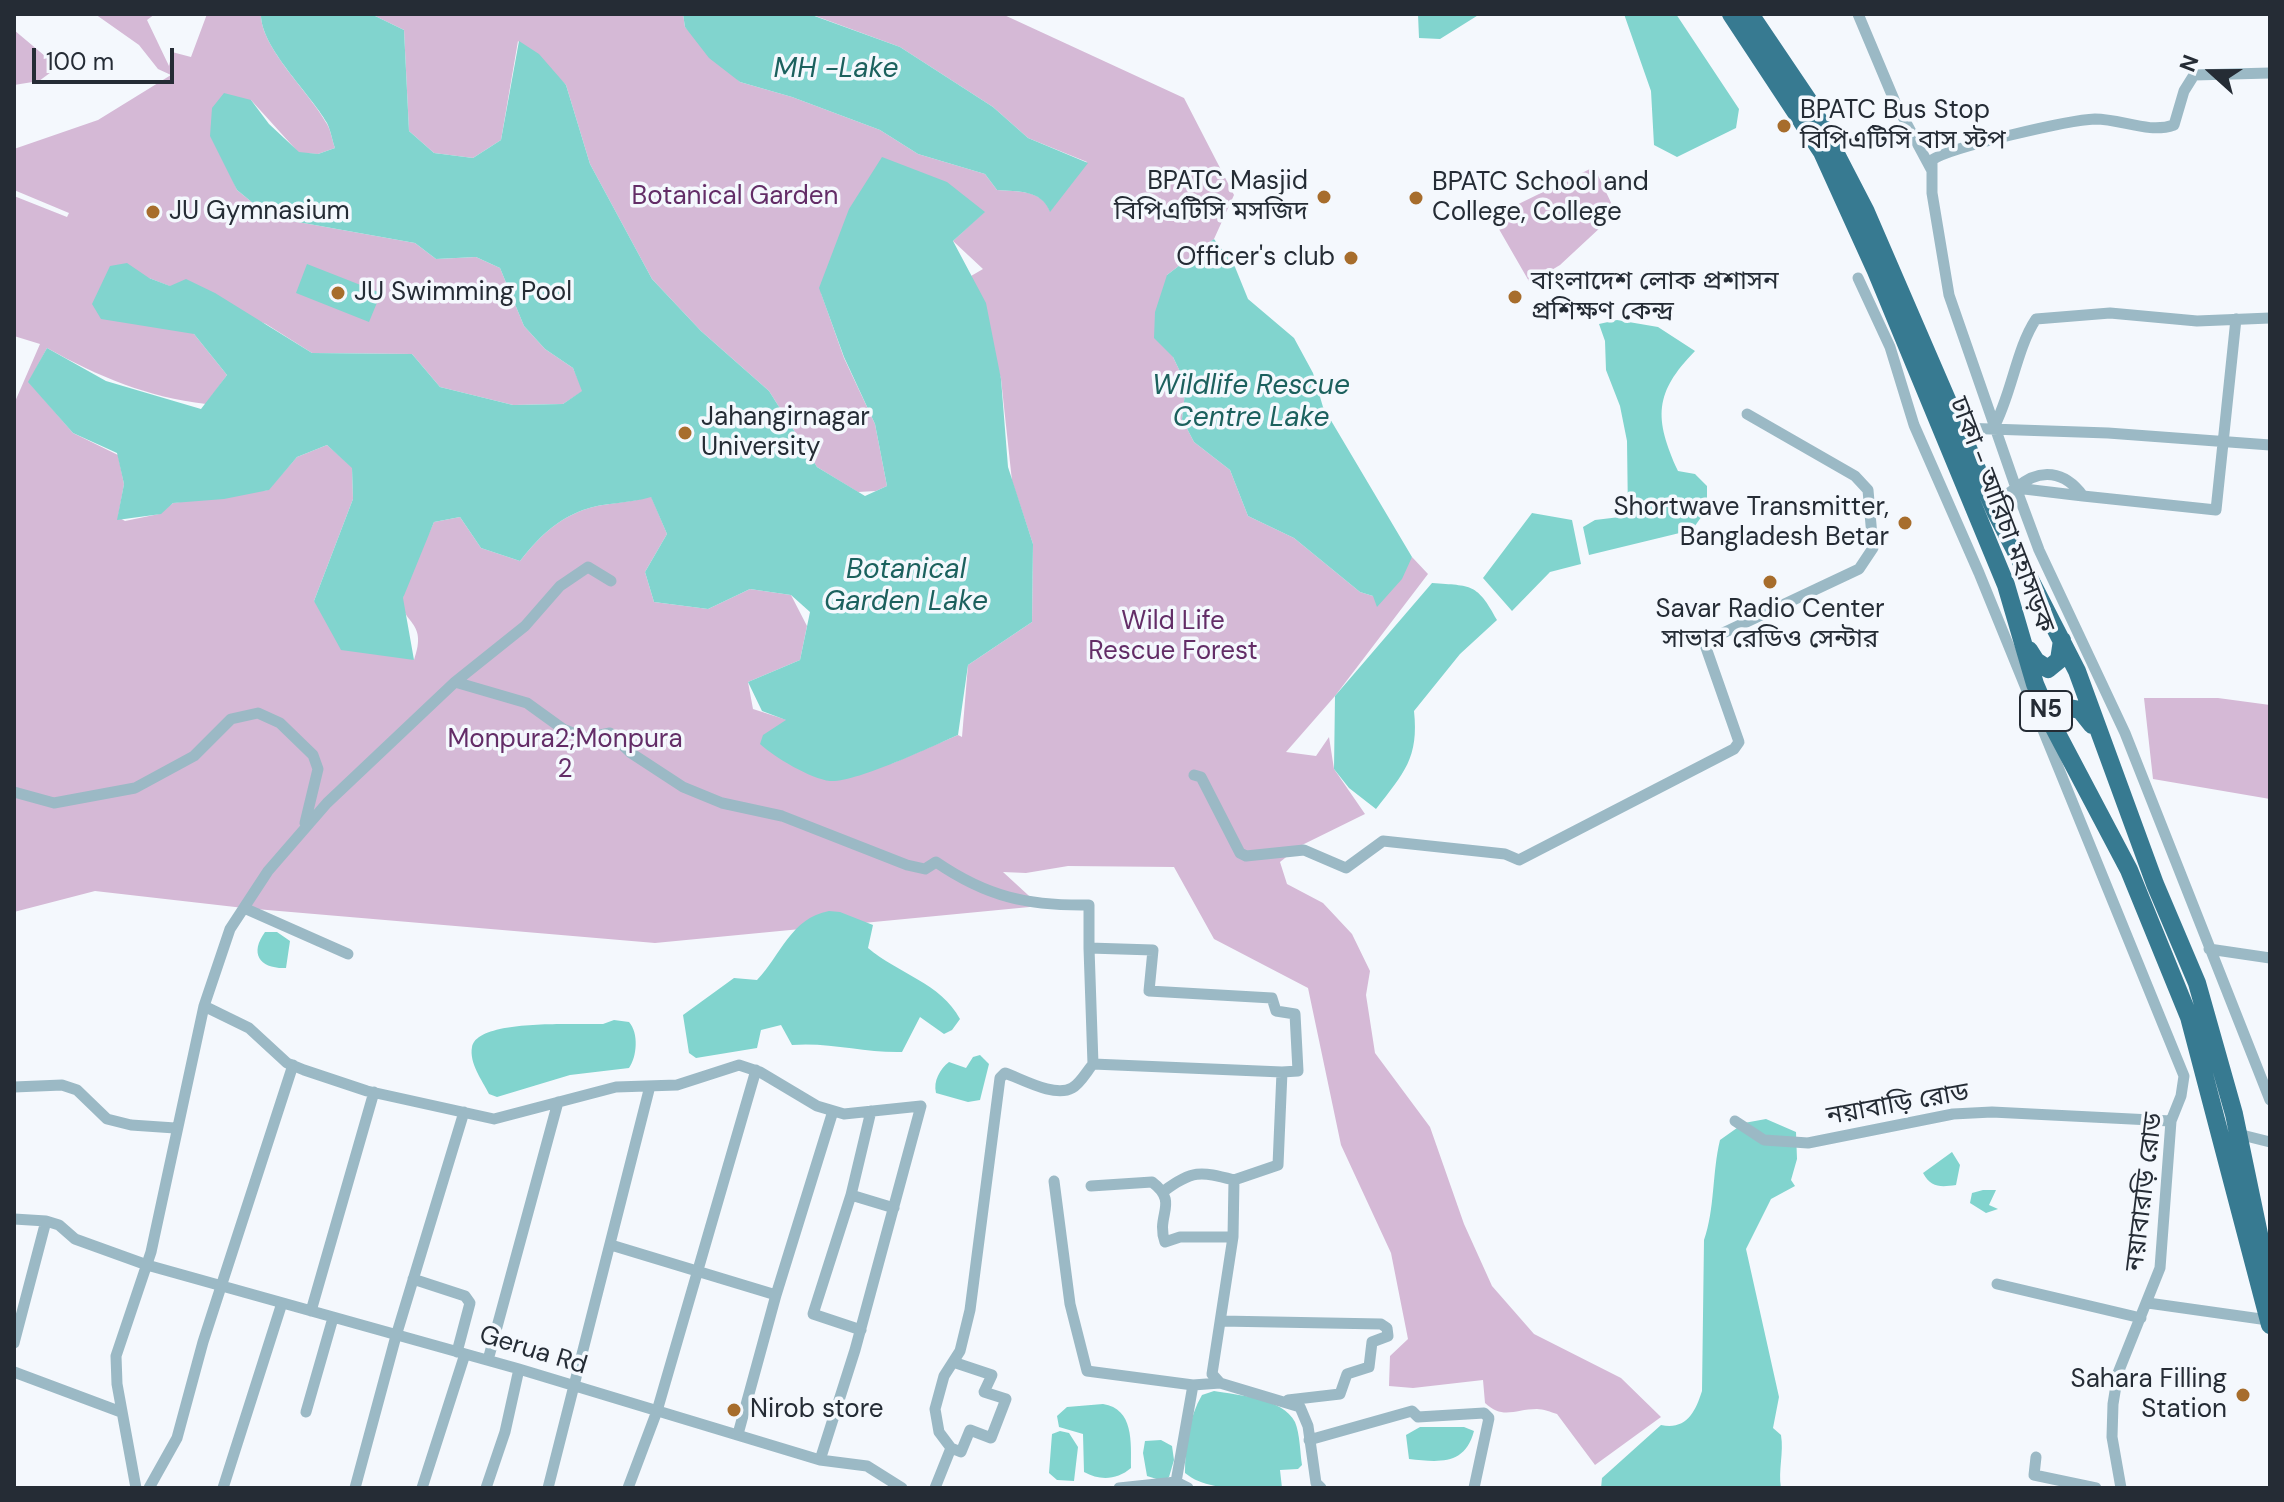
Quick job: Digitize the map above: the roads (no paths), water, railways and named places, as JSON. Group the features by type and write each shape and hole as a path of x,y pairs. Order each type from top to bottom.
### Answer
{"highway":[{"name":"ঢাকা - আরিচা মহাসড়ক","path":"1731,14 1822,152 1876,271 2006,585 2035,684 2057,734 2129,870 2189,1017 2269,1323"},
{"name":"ঢাকা - আরিচা মহাসড়ক","path":"1750,14 1808,100 1866,212 1992,505 2062,637 2197,983 2238,1134 2270,1284"},
{"path":"2021,633 2036,661 2048,669 2059,660 2062,637"},
{"path":"2057,734 2059,712 2070,707 2089,720 2104,746"}],"street":[{"path":"1858,14 1902,116 1931,169"},
{"path":"2270,73 2194,75 2184,91 2174,125 2160,130 2129,122 2073,120 1937,156 1932,160 1931,169 1932,193 1949,295 1993,429 2039,550 2125,733 2270,1100"},
{"name":"নয়াবারড়ি রোড","path":"1858,278 1890,347 1914,425 2136,951 2184,1076 2181,1096 2171,1121 2164,1244 2148,1303 2118,1373 2113,1404 2112,1437 2121,1488"},
{"path":"1993,429 2004,412 2023,345 2036,319 2110,313 2197,321 2270,318"},
{"path":"2016,488 2213,511 2219,500 2236,319"},
{"path":"1194,775 1201,777 1240,853 1246,856 1304,850 1346,868 1383,841 1505,854 1519,860 1538,854 1734,749 1739,742 1704,642 1859,569 1873,548 1868,490 1855,476 1747,414"},
{"path":"1961,428 2108,433 2270,445"},
{"path":"1992,505 2037,474 2057,475 2071,481 2083,496"},
{"path":"136,1488 121,1412 116,1356 147,1265 175,1128 217,958 268,871 327,803 455,682 525,626 560,586 588,567 611,581"},
{"path":"455,682 527,703 563,729 586,738 610,733 631,753 683,787 722,803 782,816 907,865 925,869 936,862 986,891 1021,901 1040,906 1089,905 1093,1064 1076,1087 1067,1090 1054,1090 1005,1073 1000,1078 970,1310 960,1351 944,1376 935,1409 939,1432 951,1448 961,1452 970,1430 991,1438 1006,1399 984,1392 992,1375 953,1362"},
{"path":"14,792 54,803 135,788 194,756 231,719 268,714 313,755 318,769 302,832"},
{"path":"244,908 348,954"},
{"path":"1089,948 1153,950 1149,991 1272,998 1276,1011 1295,1014 1298,1071 1093,1064"},
{"path":"2209,949 2270,958"},
{"path":"204,1006 249,1028 293,1065 374,1092 494,1119 616,1087 677,1085 739,1065 756,1070 817,1106 844,1114 921,1106 861,1330 820,1460"},
{"path":"149,1488 177,1438 222,1285 293,1065"},
{"path":"628,1488 657,1411 756,1070"},
{"path":"1164,1191 1192,1173 1207,1172 1234,1180 1278,1165 1282,1072"},
{"path":"14,1087 62,1085 77,1090 107,1119 131,1125 175,1128"},
{"path":"548,1488 650,1086"},
{"path":"311,1311 374,1092"},
{"path":"488,1360 558,1102"},
{"path":"738,1434 776,1295 833,1111"},
{"path":"861,1330 813,1314 851,1195 871,1111"},
{"path":"355,1488 396,1336 464,1112"},
{"name":"নয়াবাড়ি রোড","path":"1735,1121 1764,1140 1808,1143 1953,1114 1992,1112 2171,1121"},
{"path":"2238,1134 2270,1142"},
{"path":"1220,1383 1212,1374 1233,1237 1234,1180"},
{"path":"1054,1181 1070,1304 1087,1371 1193,1385 1220,1383 1286,1400 1300,1407 1316,1483 1321,1488"},
{"path":"1091,1186 1152,1182 1164,1191 1167,1202 1160,1227 1165,1242 1180,1237 1233,1237"},
{"path":"851,1195 894,1208"},
{"path":"14,1219 46,1221 14,1343"},
{"name":"Gerua Rd","path":"46,1221 59,1225 75,1239 147,1265 488,1360 820,1460 867,1466 902,1488"},
{"path":"611,1245 776,1295"},
{"path":"413,1279 465,1296 470,1303 461,1353 422,1488"},
{"path":"1997,1284 2141,1318"},
{"path":"223,1488 282,1303"},
{"path":"2148,1303 2269,1323"},
{"path":"306,1412 333,1318"},
{"path":"1221,1321 1381,1324 1387,1328 1388,1336 1372,1342 1369,1367 1347,1374 1340,1394 1286,1400"},
{"path":"486,1488 505,1432 519,1369"},
{"path":"14,1372 121,1412"},
{"path":"1175,1485 1193,1385"},
{"path":"1309,1440 1412,1411 1418,1417 1484,1413 1489,1418 1474,1488"},
{"path":"935,1488 951,1448"},
{"path":"2036,1457 2034,1475 2096,1488"},
{"path":"1119,1488 1175,1485 1188,1488"}],"water":[{"name":"Botanical Garden Lake","path":"261,14 371,14 404,30 409,131 434,153 473,158 501,140 519,41 539,54 566,85 590,164 652,279 701,331 769,391 817,467 865,496 887,486 875,424 844,357 819,288 849,209 882,157 947,182 985,212 953,241 986,303 1001,379 1008,467 1033,544 1032,622 968,665 958,735 875,770 830,781 803,772 766,749 760,744 763,735 786,720 762,711 748,682 800,660 810,612 791,595 750,589 708,609 654,602 645,572 667,534 651,497 573,514 548,531 520,561 481,548 460,517 434,522 403,598 414,660 341,650 314,601 353,499 352,468 327,445 297,457 269,490 224,499 173,503 161,514 117,520 124,484 117,453 73,433 28,382 47,348 106,381 201,409 227,375 194,334 101,319 92,304 110,266 127,263 149,278 170,286 186,279 215,293 312,353 412,354 440,387 513,405 563,404 582,391 573,368 545,349 524,326 500,268 476,257 436,259 415,243 270,217 237,190 210,136 212,108 224,93 251,100 269,124 299,152 318,154 335,148 320,111 269,41"},
{"name":"MH -Lake","path":"683,14 809,14 900,47 993,107 1028,138 1088,163 1050,212 1035,195 997,190 985,174 918,154 880,130 792,97 740,82 709,58 685,27"},
{"path":"1418,14 1480,14 1440,39 1419,38"},
{"path":"1624,14 1676,14 1739,109 1736,128 1677,157 1654,145 1651,91"},
{"name":"Wildlife Rescue Centre Lake","path":"1214,239 1235,267 1248,299 1294,338 1313,373 1323,407 1412,557 1402,579 1377,607 1373,596 1360,592 1294,538 1248,516 1230,470 1194,442 1182,419 1186,384 1173,357 1154,338 1155,312 1167,275"},
{"name":"JU Swimming Pool","path":"307,264 381,293 369,322 296,293"},
{"path":"1617,320 1658,327 1695,351 1665,393 1662,421 1678,471 1695,474 1707,486 1707,509 1692,530 1589,555 1583,527 1595,520 1628,516 1627,441 1620,406 1606,370 1605,341 1599,324"},
{"path":"1532,513 1572,520 1581,564 1550,572 1512,611 1483,578"},
{"path":"1432,583 1472,589 1484,599 1497,620 1460,654 1414,711 1412,753 1376,809 1349,788 1334,769 1335,696"},
{"path":"829,911 873,925 868,948 942,996 960,1019 952,1030 944,1034 920,1017 902,1052 888,1052 792,1045 781,1025 761,1030 757,1048 696,1058 689,1053 683,1015 734,978 757,980 796,929 816,915"},
{"path":"265,932 277,932 290,941 286,968 270,966 260,959 258,947"},
{"path":"614,1020 629,1022 636,1038 629,1068 570,1075 497,1097 489,1094 474,1065 472,1047 478,1038 491,1031 530,1025 603,1024"},
{"path":"980,1055 989,1064 980,1100 968,1102 936,1093 938,1076 949,1062 966,1068 973,1057"},
{"path":"1766,1119 1796,1132 1797,1159 1791,1180 1795,1186 1771,1199 1746,1249 1779,1397 1773,1428 1781,1435 1781,1488 1601,1488 1602,1478 1661,1425 1683,1422 1696,1406 1702,1391 1704,1240 1720,1140 1744,1123"},
{"path":"1952,1152 1960,1165 1956,1185 1933,1184 1923,1173"},
{"path":"1996,1190 1989,1205 1998,1209 1986,1213 1970,1203 1972,1193"},
{"path":"1214,1391 1270,1403 1289,1414 1295,1422 1302,1465 1298,1469 1280,1470 1282,1488 1218,1487 1185,1473 1187,1443 1194,1413 1202,1395"},
{"path":"1103,1404 1120,1412 1129,1428 1130,1438 1131,1468 1108,1478 1084,1472 1083,1434 1059,1427 1057,1416 1067,1407"},
{"path":"1420,1427 1464,1427 1474,1431 1464,1451 1457,1456 1440,1461 1409,1459 1406,1435"},
{"path":"1060,1431 1069,1433 1078,1447 1074,1481 1057,1480 1049,1473 1052,1434"},
{"path":"1161,1440 1172,1446 1174,1460 1169,1477 1163,1481 1147,1476 1143,1453 1145,1441"}],"place":[{"name":"BPATC Bus Stop বিপিএটিসি বাস স্টপ","path":"1784,126"},
{"name":"BPATC Masjid বিপিএটিসি মসজিদ","path":"1324,197"},
{"name":"BPATC School and College, College","path":"1416,198"},
{"name":"JU Gymnasium","path":"153,212"},
{"name":"Officer's club","path":"1351,258"},
{"name":"JU Swimming Pool","path":"338,293"},
{"name":"বাংলাদেশ লোক প্রশাসন প্রশিক্ষণ কেন্দ্র","path":"1515,297"},
{"name":"Jahangirnagar University","path":"685,433"},
{"name":"Shortwave Transmitter, Bangladesh Betar","path":"1905,523"},
{"name":"Savar Radio Center সাভার রেডিও সেন্টার","path":"1770,582"},
{"name":"Sahara Filling Station","path":"2243,1395"},
{"name":"Nirob store","path":"734,1410"}],"park label":[{"name":"Botanical Garden","path":"735,197"},
{"name":"Wild Life Rescue Forest","path":"1173,637"},
{"name":"Monpura2;Monpura 2","path":"565,755"}]}
